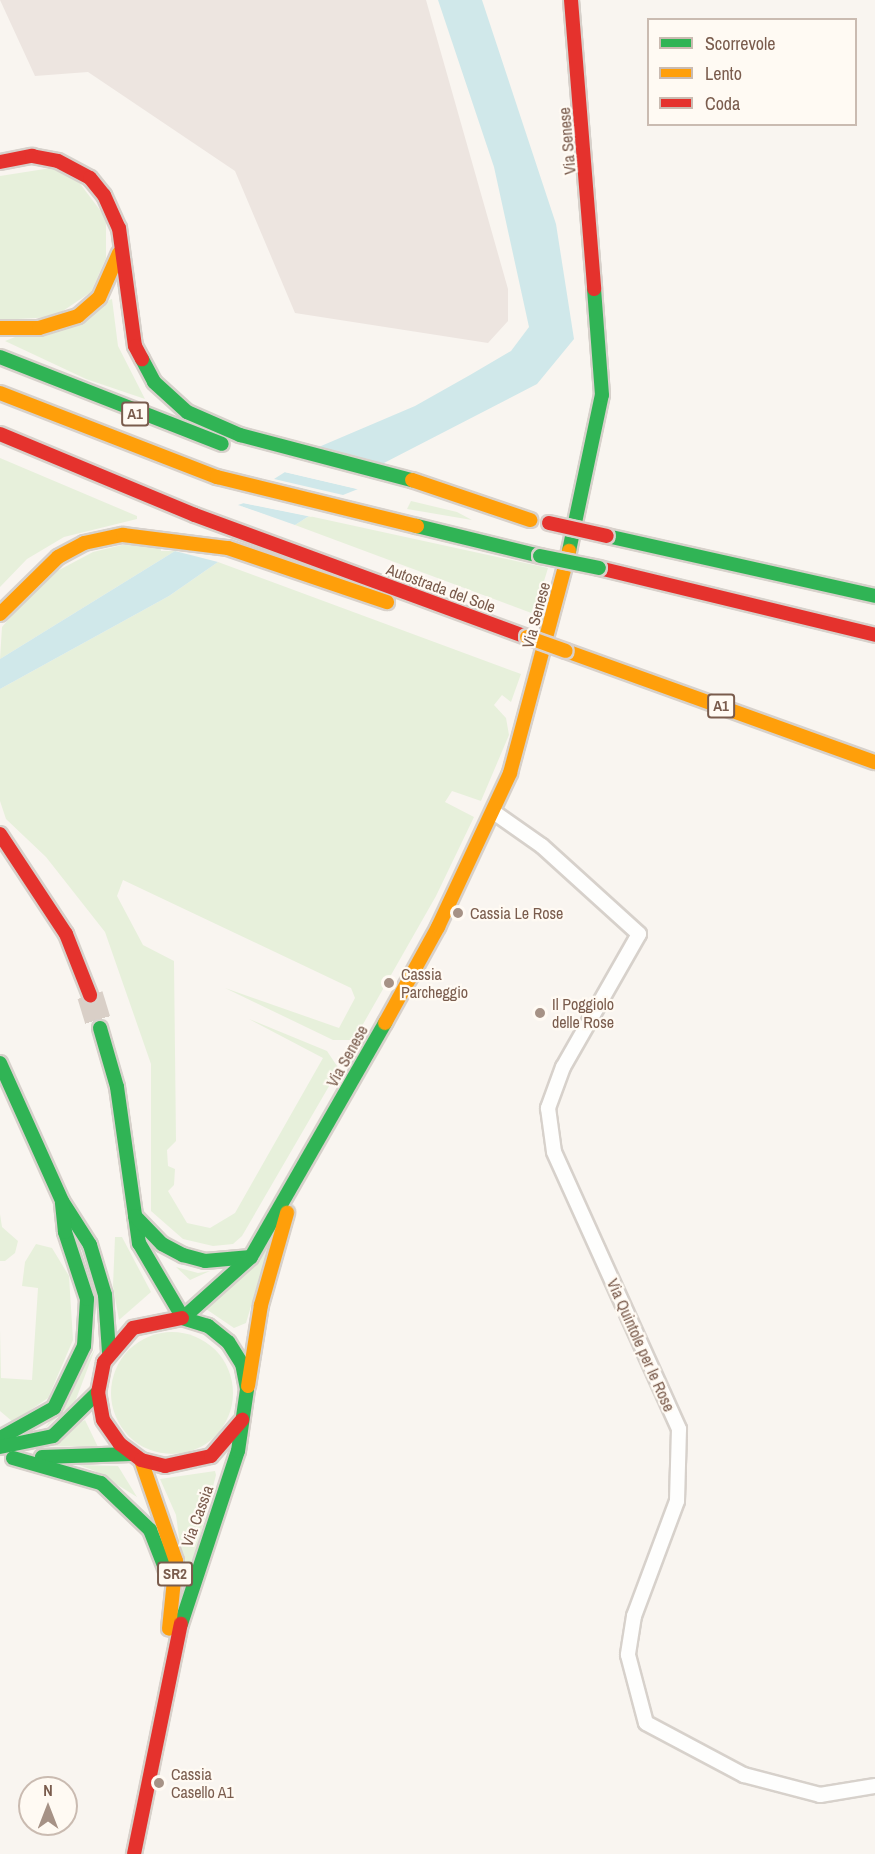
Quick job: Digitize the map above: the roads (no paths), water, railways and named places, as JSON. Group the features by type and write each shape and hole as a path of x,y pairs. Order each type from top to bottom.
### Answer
{"main road":[{"name":"Via Senese","path":"183,1318 251,1257 295,1187 495,813 566,569 602,395 571,0"},
{"path":"0,162 38,156 79,171 110,204 122,244 130,328 154,382 208,423 276,453 414,486 530,520 875,596"},
{"path":"0,328 39,328 78,316 99,298 122,244"},
{"name":"A1","path":"0,357 165,425 276,453"},
{"name":"A1","path":"0,393 217,477 357,515 599,568 875,635"},
{"name":"Autostrada del Sole","path":"0,434 195,515 875,762"},
{"path":"0,614 40,570 84,543 162,536 256,558 401,606 499,627"},
{"path":"0,834 66,934 90,995"},
{"path":"0,858 28,879"},
{"path":"100,1028 121,1114 131,1211 139,1243 183,1318"},
{"path":"0,1063 62,1201 81,1225 105,1295 110,1352"},
{"name":"Via Senese","path":"247,1389 261,1305 295,1187"},
{"path":"0,1438 54,1407 74,1376 84,1346 87,1299 65,1232 62,1201"},
{"path":"131,1211 154,1237 183,1255 205,1261 251,1257"},
{"name":"Via Cassia","path":"134,1854 164,1694 194,1574 238,1451 247,1389 242,1364 228,1342 208,1326 183,1318 161,1318 133,1328 110,1352 98,1392 106,1427 136,1457 171,1533 176,1561 164,1694"},
{"path":"0,1447 53,1436 98,1392"},
{"name":"Via Cassia","path":"136,1457 165,1466 211,1456 242,1420"},
{"path":"7,1457 136,1457"},
{"path":"7,1457 101,1483 128,1504 150,1530 173,1589"}],"street":[{"name":"Via Quintole per le Rose","path":"495,813 542,846 639,934 562,1067 548,1108 554,1152 679,1430 677,1501 634,1616 628,1655 646,1723 744,1775 820,1795 875,1786"}],"water":[{"path":"438,0 482,0 556,224 574,339 537,384 382,464 314,449 415,406 470,375 511,351 529,327 494,167"},
{"path":"285,472 358,489 343,495 274,479"},
{"path":"244,503 309,516 295,525 238,505"},
{"path":"175,551 218,562 169,596 0,689 0,659"}],"tunnel":[{"path":"90,995 100,1028"}],"place":[{"name":"Cassia Le Rose","path":"458,913"},
{"name":"Cassia Parcheggio","path":"389,983"},
{"name":"Il Poggiolo delle Rose","path":"540,1013"},
{"name":"Cassia Casello A1","path":"159,1783"}]}
